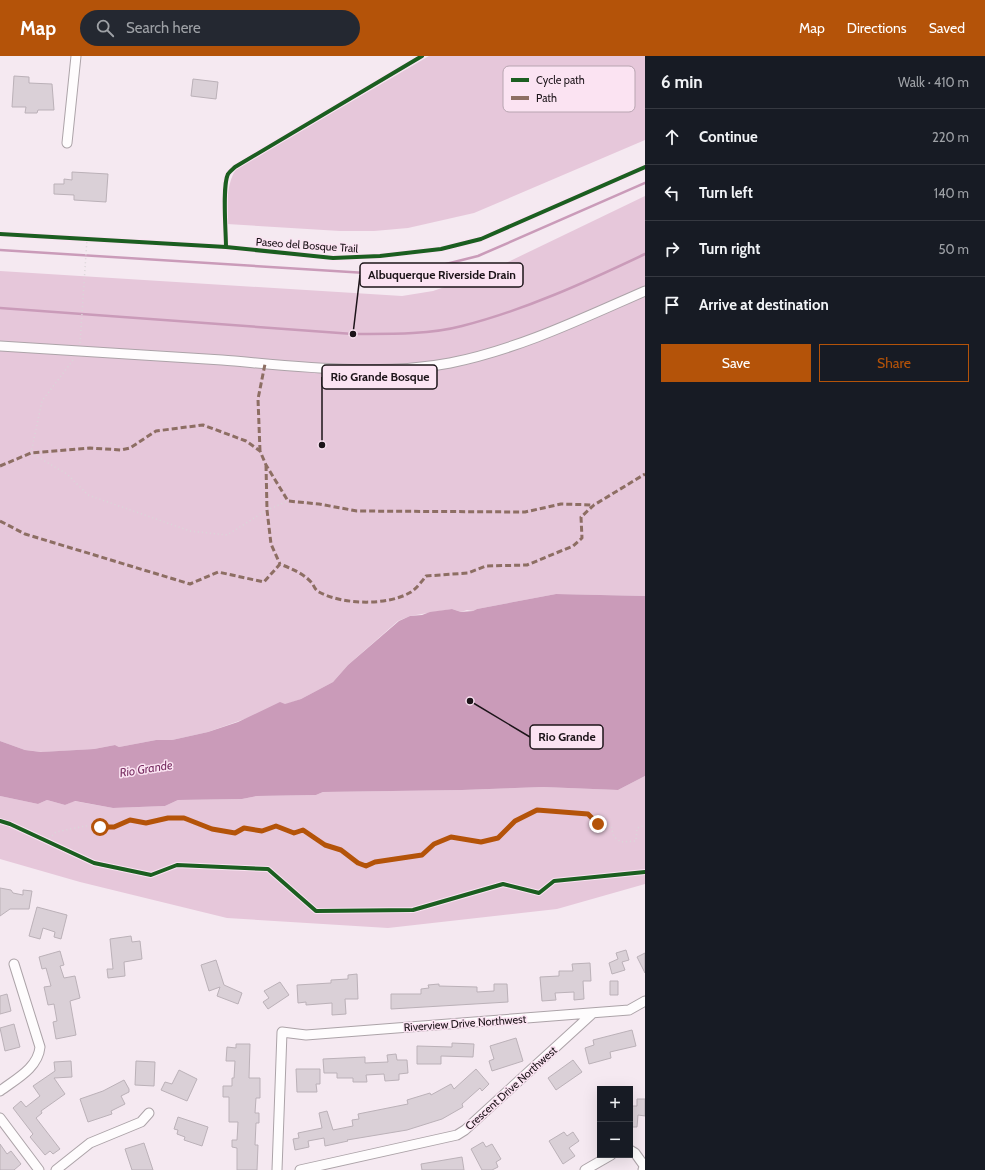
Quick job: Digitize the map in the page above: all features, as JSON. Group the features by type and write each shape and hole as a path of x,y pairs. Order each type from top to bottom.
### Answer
{"street":[{"path":"67,143 76,56"},
{"path":"0,346 297,366 393,370 448,363 498,351 543,336 645,291"},
{"path":"0,1091 33,1066 39,1056 40,1047 14,964"},
{"name":"Riverview Drive Northwest","path":"277,1170 282,1032 306,1035 630,1010 645,1001"},
{"name":"Crescent Drive Northwest","path":"300,1170 457,1135 471,1125 593,1013"},
{"path":"56,1170 90,1143 141,1122 149,1113"},
{"path":"0,1118 40,1170"},
{"path":"633,1152 645,1169"},
{"path":"585,1170 606,1158"}],"path":[{"path":"79,238 94,239"},
{"path":"87,239 80,352 42,402 30,453 67,474 88,495 190,532 227,535 267,510 288,501"},
{"path":"46,841 56,832 84,826 114,827 130,820 146,823 168,818 184,818 212,829 235,833 244,828 262,831 276,826 294,833 303,830 325,845 341,850 358,863 366,866 375,862 422,855 434,844 451,837 481,842 498,838 515,821 537,810 588,814 598,824 611,826 614,837 621,842 636,841 637,828 645,825"},
{"path":"0,821 94,863 151,875 176,865 268,869 316,911 413,910 503,884 540,893 554,881 645,872"}],"shaded area":[{"path":"429,56 645,56 645,140 474,213 408,228 374,231 340,231 227,224 227,202 229,188 236,169"},
{"path":"645,196 645,596 556,594 473,611 467,610 461,612 452,609 410,616 398,621 348,665 333,682 301,699 208,732 172,740 156,740 119,747 115,745 94,749 42,752 25,750 0,741 0,271 402,296 433,291 483,274"},
{"path":"645,776 645,884 557,909 388,928 227,918 80,882 0,859 0,796 38,804 47,800 65,805 74,801 113,808 165,806 178,800 242,799 257,796 316,795 323,792 543,787 618,790"}],"water":[{"name":"Rio Grande","path":"556,594 645,596 645,776 618,790 543,787 323,792 316,795 257,796 242,799 178,800 165,806 113,808 75,801 65,805 47,800 38,804 0,796 0,741 25,750 41,752 94,749 115,745 119,747 156,740 172,740 208,732 238,722 280,702 285,704 301,699 333,682 348,665 399,621 410,616 452,609 461,612 473,611"}],"building":[{"path":"14,76 29,77 29,83 52,84 54,110 38,110 37,113 25,113 26,107 12,107"},
{"path":"193,79 218,82 216,99 191,96"},
{"path":"72,172 108,174 106,202 74,200 74,195 54,194 54,184 64,184 64,179 72,180"},
{"path":"0,888 11,890 13,893 23,895 23,890 32,891 29,909 10,909 0,916"},
{"path":"37,907 67,915 61,939 54,937 55,932 43,928 40,939 29,936"},
{"path":"131,936 132,942 140,941 142,959 124,962 125,976 108,978 107,969 113,969 110,939"},
{"path":"626,950 629,960 622,962 625,970 612,974 609,963 618,959 616,953"},
{"path":"60,951 64,965 60,966 64,978 75,976 80,998 70,1001 76,1035 56,1039 53,1022 57,1021 54,1004 48,1005 44,987 51,986 46,968 42,969 39,957"},
{"path":"645,953 645,973 637,957"},
{"path":"216,960 224,985 242,993 238,1004 217,996 220,987 209,991 201,965"},
{"path":"590,963 591,981 583,981 584,999 574,1000 574,992 555,993 556,1000 542,1001 540,977 559,976 559,971 573,971 572,964"},
{"path":"357,974 358,999 345,999 346,1014 332,1015 332,1003 306,1005 306,1002 298,1003 297,985 331,983 331,980 348,979 348,975"},
{"path":"610,981 618,981 618,995 610,995"},
{"path":"280,982 289,995 268,1009 263,1002 269,998 264,991"},
{"path":"439,984 439,986 477,987 477,992 494,991 494,984 507,984 508,1002 391,1009 391,994 421,994 421,989 429,988 428,985"},
{"path":"7,994 11,1011 0,1014 0,996"},
{"path":"14,1024 20,1047 5,1051 0,1028"},
{"path":"632,1030 636,1046 610,1052 611,1058 589,1064 585,1048 594,1045 593,1040"},
{"path":"516,1038 523,1061 492,1071 489,1061 494,1059 490,1046"},
{"path":"452,1043 474,1044 473,1057 441,1056 441,1064 417,1064 417,1046 452,1047"},
{"path":"236,1044 250,1044 249,1078 260,1078 260,1098 256,1098 255,1113 259,1113 259,1123 256,1123 255,1145 258,1145 257,1170 237,1170 237,1148 232,1147 232,1140 237,1140 238,1122 229,1122 229,1097 223,1097 223,1086 232,1086 232,1078 234,1078 235,1061 226,1061 227,1047 236,1048"},
{"path":"396,1054 397,1060 407,1060 408,1073 399,1074 399,1080 385,1081 384,1074 366,1075 367,1082 353,1082 353,1078 337,1078 337,1073 324,1073 323,1059 365,1057 365,1063 388,1062 387,1055"},
{"path":"573,1060 582,1072 556,1090 548,1078"},
{"path":"71,1061 72,1077 54,1078 65,1094 41,1111 42,1113 36,1118 60,1149 53,1154 50,1151 45,1155 30,1137 33,1134 13,1108 21,1101 26,1107 40,1096 33,1086 55,1071 54,1062"},
{"path":"136,1061 155,1062 154,1086 135,1085"},
{"path":"296,1069 320,1069 320,1084 316,1084 317,1092 297,1092"},
{"path":"476,1069 489,1084 482,1091 480,1088 462,1104 463,1107 442,1119 407,1130 347,1140 348,1141 325,1146 324,1138 308,1141 309,1147 295,1150 293,1139 299,1138 298,1133 322,1128 319,1113 327,1111 333,1130 353,1126 352,1120 359,1119 358,1114 408,1104 407,1100 430,1093 431,1095 451,1084 454,1089"},
{"path":"179,1070 197,1079 187,1101 161,1090 165,1082 172,1084"},
{"path":"124,1080 129,1089 129,1092 121,1096 125,1104 111,1111 112,1114 88,1122 80,1099 103,1091"},
{"path":"637,1099 645,1099 645,1116 638,1115 637,1127 633,1127 633,1106 637,1106"},
{"path":"178,1117 208,1127 202,1146 184,1140 185,1137 177,1134 178,1130 174,1129"},
{"path":"564,1132 567,1136 573,1132 579,1141 569,1148 575,1156 563,1164 549,1141"},
{"path":"483,1142 486,1147 492,1144 501,1159 496,1162 498,1167 492,1170 482,1170 471,1149"},
{"path":"144,1143 153,1170 132,1170 125,1149"},
{"path":"0,1144 7,1154 11,1151 21,1164 14,1170 0,1170"},
{"path":"462,1157 464,1170 422,1170 421,1164"}],"waterway":[{"path":"0,250 382,274 422,270 478,256 645,183"},
{"path":"0,308 353,334 394,334 436,331 462,326 532,304 578,285 645,254"}],"marked path":[{"path":"260,451 258,399 265,364"},
{"path":"0,466 31,453 90,448 121,450 130,448 156,431 203,425 246,441 260,451 266,465 288,501 319,504 357,511 525,512 561,504 594,505"},
{"path":"266,465 267,510 271,544 280,564"},
{"path":"0,521 25,534 190,584 218,572 264,582 280,564 301,574 309,580 318,591 329,596 353,601 378,602 401,597 411,592 426,576 468,573 486,566 527,565 573,546 582,538 581,517 594,505 645,474"}],"cycle path":[{"path":"226,247 225,188 228,174 235,167 422,56"},
{"name":"Paseo del Bosque Trail","path":"0,234 226,247 333,258 380,256 441,249 481,239 645,167"},
{"path":"0,821 10,824 94,863 151,875 177,865 268,869 316,911 413,910 503,884 539,893 554,881 645,872"}],"place":[{"name":"Albuquerque Riverside Drain","path":"353,334"},
{"name":"Rio Grande Bosque","path":"322,445"},
{"name":"Rio Grande","path":"470,701"}],"route":[{"path":"100,827 114,827 130,820 146,823 168,818 184,818 212,829 235,833 244,828 262,831 276,826 294,833 303,830 316,837 325,845 341,850 358,863 366,866 375,862 422,855 434,844 451,837 481,842 498,838 515,821 537,810 588,814 598,824"}]}
